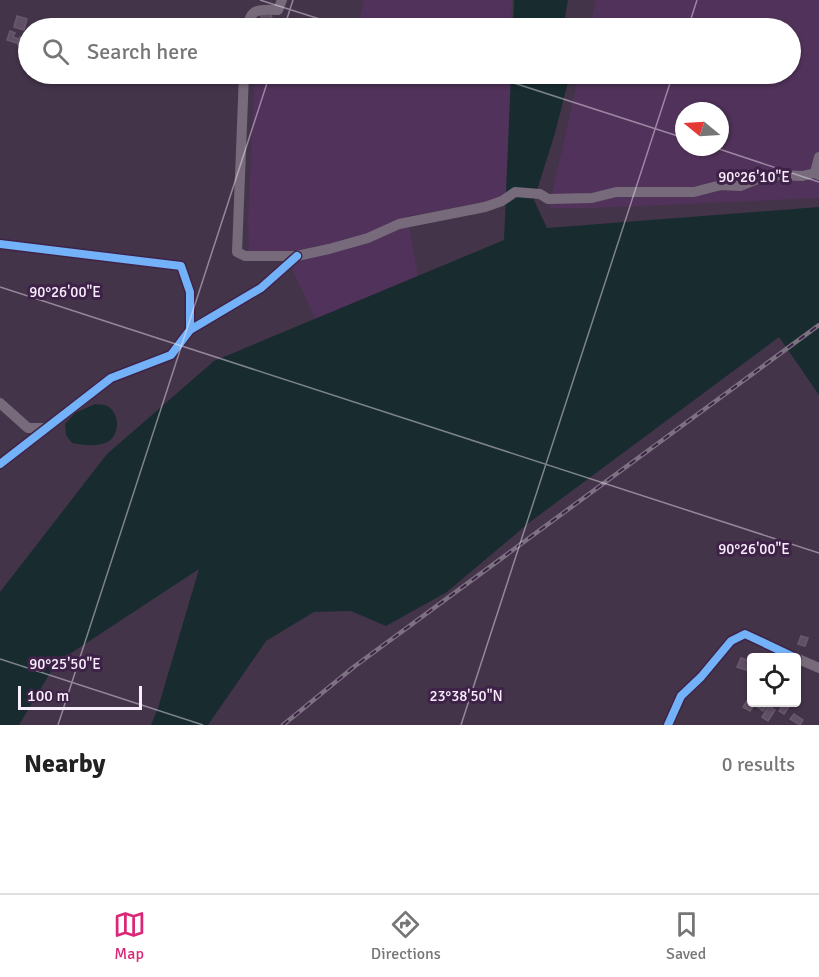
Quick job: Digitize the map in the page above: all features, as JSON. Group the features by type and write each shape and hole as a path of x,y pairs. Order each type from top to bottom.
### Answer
{"street":[{"path":"249,18 254,12 264,9 278,10 282,0"},
{"path":"244,84 237,252 245,256 297,256 368,238 399,224 485,207 502,201 514,192 540,194 548,199 592,198 616,192 694,192 721,185 740,186 760,178 780,175 817,174 819,157"},
{"path":"0,244 181,266 190,292 190,330"},
{"path":"0,464 111,378 171,355 190,330 261,288 297,256"},
{"path":"0,403 28,428 45,428"},
{"path":"668,725 681,696 731,641 746,634 786,653"},
{"path":"801,660 819,668"}],"shaded area":[{"path":"364,0 512,0 511,18 360,18"},
{"path":"514,0 568,0 565,18 513,18"},
{"path":"596,0 819,0 819,198 549,208 577,84 801,84 801,18 592,18"},
{"path":"255,84 511,84 511,201 407,216 418,276 316,320 288,260 249,255 248,220"},
{"path":"511,84 567,84 534,200 547,228 819,207 819,395 779,337 530,522 447,592 386,626 351,611 314,612 266,641 208,725 151,725 199,569 56,663 19,725 0,725 0,592 107,454 214,361 504,240"},
{"path":"95,404 105,405 114,413 117,424 114,435 110,440 101,444 72,443 66,435 65,424 75,413"}],"building":[{"path":"271,13 272,18 261,18 261,14"},
{"path":"17,16 24,18 18,18 18,28 14,27"},
{"path":"10,31 15,33 13,37 18,39 17,43 7,40"},
{"path":"801,636 808,638 805,646 798,644"},
{"path":"741,658 747,660 746,670 737,667"},
{"path":"747,701 747,707 753,707 750,711 743,707"},
{"path":"768,707 775,710 768,721 762,717"},
{"path":"781,707 789,707 784,714 779,711"},
{"path":"794,714 803,720 800,725 790,719"}],"railway":[{"path":"283,725 355,666 819,325"}],"cycle path":[{"path":"0,244 181,266 190,292 190,330"},
{"path":"0,464 111,378 171,355 190,330 261,288 297,256"},
{"path":"668,725 681,696 701,677 731,641 745,634 785,653"}]}
